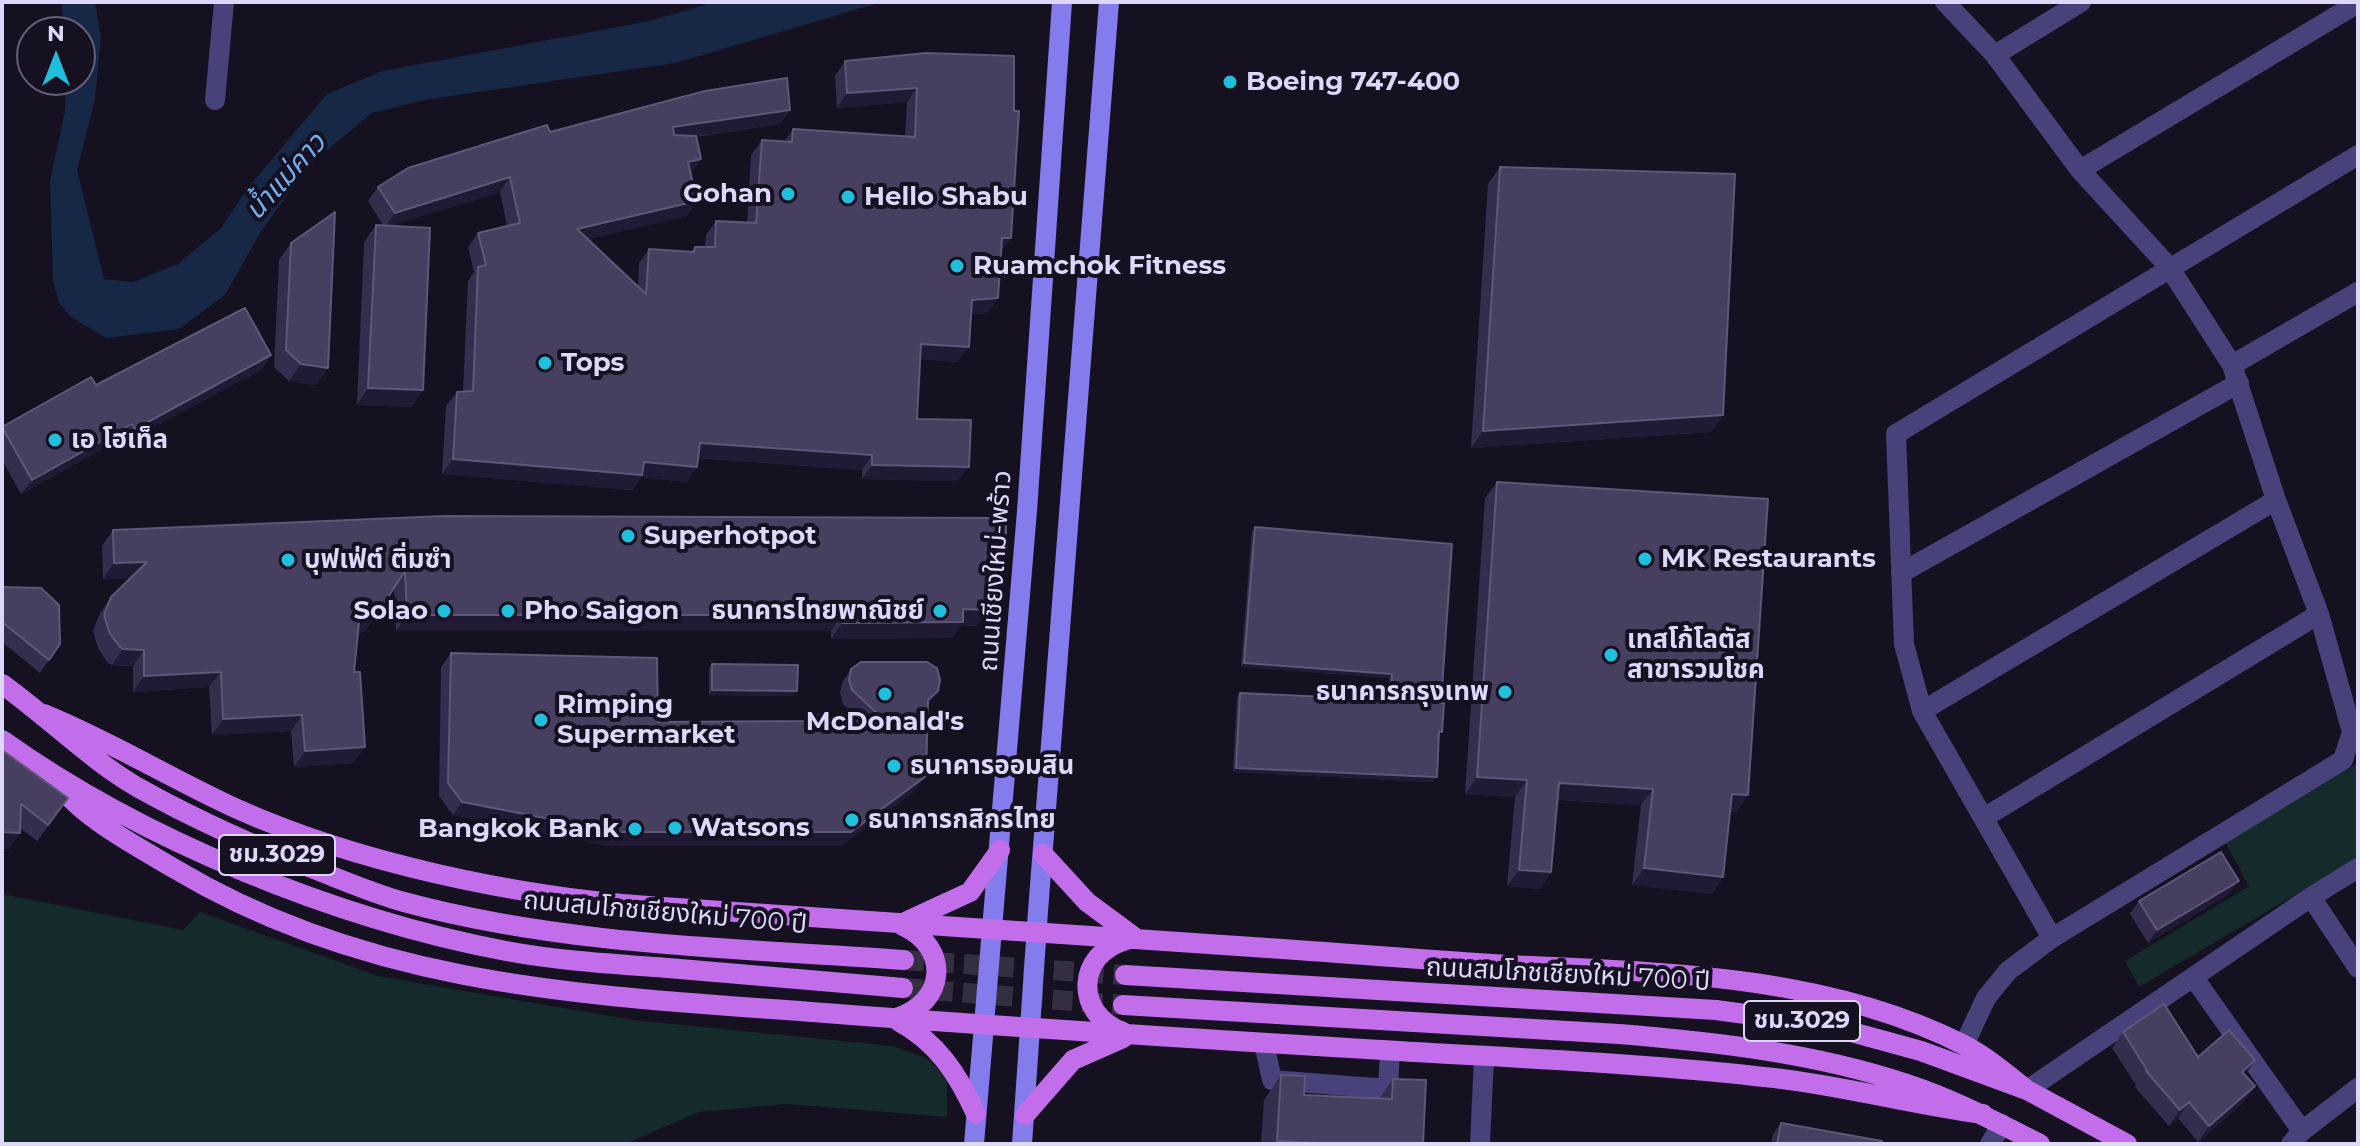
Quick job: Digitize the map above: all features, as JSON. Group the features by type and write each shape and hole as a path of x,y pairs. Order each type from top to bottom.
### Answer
{"main road":[{"name":"ถนนเชียงใหม่-พร้าว","path":"974,1144 1027,511 1062,2"},
{"path":"1022,1144 1109,2"},
{"name":"ถนนสมโภชเชียงใหม่ 700 ปี","path":"2,684 44,714 102,764 138,787 242,842 403,902 476,919 601,938 904,960"},
{"path":"44,714 94,735 221,801 271,823 401,863 549,895 604,903 1742,981 1847,1003 1898,1018 1964,1045 2027,1090"},
{"name":"ถนนสมโภชเชียงใหม่ 700 ปี","path":"2,740 39,766 121,813 230,866 368,916 471,944 598,964 903,988"},
{"path":"39,766 78,806 110,831 236,904 381,958 461,976 534,989 893,1019 1773,1078 1983,1114"},
{"path":"899,924 970,892 1000,850"},
{"path":"1043,854 1087,902 1139,940"},
{"path":"893,1019 920,1007 930,995 937,967 925,940 899,924"},
{"path":"1130,1035 1103,1022 1088,997 1087,983 1099,955 1110,946 1139,940"},
{"name":"ถนนสมโภชเชียงใหม่ 700 ปี","path":"1125,975 1716,1010 1826,1025 1921,1051 2027,1090 2127,1144"},
{"name":"ชม.3029","path":"1123,1005 1698,1041 1774,1052 1906,1083 1983,1114 2040,1144"},
{"path":"893,1019 912,1029 961,1079 976,1114"},
{"path":"1025,1115 1073,1060 1130,1035"}],"street":[{"path":"215,100 224,2"},
{"path":"1945,2 1995,55 2080,170 2169,267 2235,374 2276,500 2319,614 2352,732 2351,755 2052,938 2008,971 1986,998 1964,1045"},
{"path":"1995,55 2081,2"},
{"path":"2080,170 2358,3"},
{"path":"2052,938 1922,711 1904,644 1896,434 2358,155"},
{"path":"1901,573 2235,374 2358,292"},
{"path":"1922,711 2276,500"},
{"path":"1985,817 2319,614"},
{"path":"2027,1090 2358,868"},
{"path":"2311,897 2358,968"},
{"path":"2194,978 2296,1138 2358,1088"},
{"path":"1264,1043 1272,1080 1388,1089 1390,1051"},
{"path":"1480,1144 1484,1057"},
{"path":"1990,1144 2002,1124"}],"green space":[{"path":"2358,763 2358,858 2139,987 2125,961 2249,886 2225,842"},
{"path":"2,894 183,930 200,912 378,976 633,1020 892,1046 927,1058 947,1079 947,1117 787,1104 699,1112 625,1144 2,1144"}],"water":[{"path":"61,2 95,2 101,37 96,89 96,16 63,16"},
{"name":"น้ำแม่คาว","path":"714,2 882,2 675,63 424,100 372,113 309,165 260,233 225,295 179,329 106,338 71,317 59,303 53,280 50,181 65,96 95,96 77,170 104,279 133,282 178,264 221,228 250,185 327,94 383,71 650,21"}],"building":[{"path":"926,53 1014,56 1014,111 1019,111 1011,238 1002,238 998,298 972,300 969,347 921,344 917,419 971,420 969,467 872,465 872,455 700,443 697,467 644,462 642,475 453,459 457,392 473,391 478,267 486,265 478,233 520,223 510,177 395,213 378,187 408,168 547,125 550,132 705,91 787,78 790,110 673,127 674,135 696,136 701,159 688,162 697,201 577,229 646,294 649,249 694,252 695,247 715,247 716,221 756,223 762,140 792,142 793,129 915,137 917,88 847,93 845,61"},
{"path":"1500,167 1735,174 1723,415 1483,431"},
{"path":"335,212 328,368 301,364 286,350 291,243"},
{"path":"376,225 430,228 423,390 368,388"},
{"path":"245,308 271,355 135,429 132,424 32,480 2,427 91,377 96,385"},
{"name":"เทสโก้โลตัส สาขารวมโชค","path":"1497,482 1768,499 1748,795 1732,794 1723,877 1644,868 1653,789 1559,783 1551,872 1519,870 1527,780 1477,777"},
{"path":"445,516 1006,518 1006,565 990,565 988,610 963,609 963,622 842,623 842,615 407,615 405,571 377,614 359,622 354,672 360,672 365,747 305,751 302,715 223,719 221,672 144,676 144,650 123,649 109,632 104,615 111,597 147,562 114,563 113,530"},
{"path":"1255,527 1452,544 1437,777 1236,768 1240,693 1391,700 1392,674 1244,663"},
{"path":"2,587 41,588 59,605 60,644 49,660 2,622"},
{"path":"451,653 657,658 658,722 811,721 811,715 880,716 852,690 849,680 851,669 861,662 927,662 937,668 940,680 938,691 928,700 926,776 851,832 618,832 462,802 448,783"},
{"path":"712,664 798,665 797,691 712,690"},
{"path":"2,750 68,798 48,825 21,804 20,833 2,832"},
{"path":"2221,852 2239,881 2157,930 2139,901"},
{"path":"2164,1004 2198,1057 2229,1030 2255,1060 2242,1072 2255,1086 2209,1126 2189,1102 2180,1110 2146,1071 2123,1032"},
{"path":"1281,1075 1305,1076 1304,1095 1392,1099 1393,1079 1426,1080 1423,1144 1277,1141"},
{"path":"1781,1123 1882,1141 1881,1144 1777,1144"}],"tunnel":[{"path":"904,960 1125,975"},
{"path":"903,988 1123,1005"}],"place":[{"name":"Boeing 747-400","path":"1230,82"},
{"name":"Gohan","path":"788,194"},
{"name":"Hello Shabu","path":"848,197"},
{"name":"Ruamchok Fitness","path":"957,266"},
{"name":"Tops","path":"545,363"},
{"name":"เอ โฮเท็ล","path":"55,440"},
{"name":"Superhotpot","path":"628,536"},
{"name":"MK Restaurants","path":"1645,559"},
{"name":"บุฟเฟ่ต์ ติ่มซำ","path":"288,560"},
{"name":"Solao","path":"444,611"},
{"name":"Pho Saigon","path":"508,611"},
{"name":"ธนาคารไทยพาณิชย์","path":"940,611"},
{"name":"เทสโก้โลตัส สาขารวมโชค","path":"1611,655"},
{"name":"ธนาคารกรุงเทพ","path":"1505,692"},
{"name":"McDonald's","path":"885,694"},
{"name":"Rimping Supermarket","path":"541,720"},
{"name":"ธนาคารออมสิน","path":"894,766"},
{"name":"ธนาคารกสิกรไทย","path":"852,820"},
{"name":"Watsons","path":"675,828"},
{"name":"Bangkok Bank","path":"635,829"}]}
